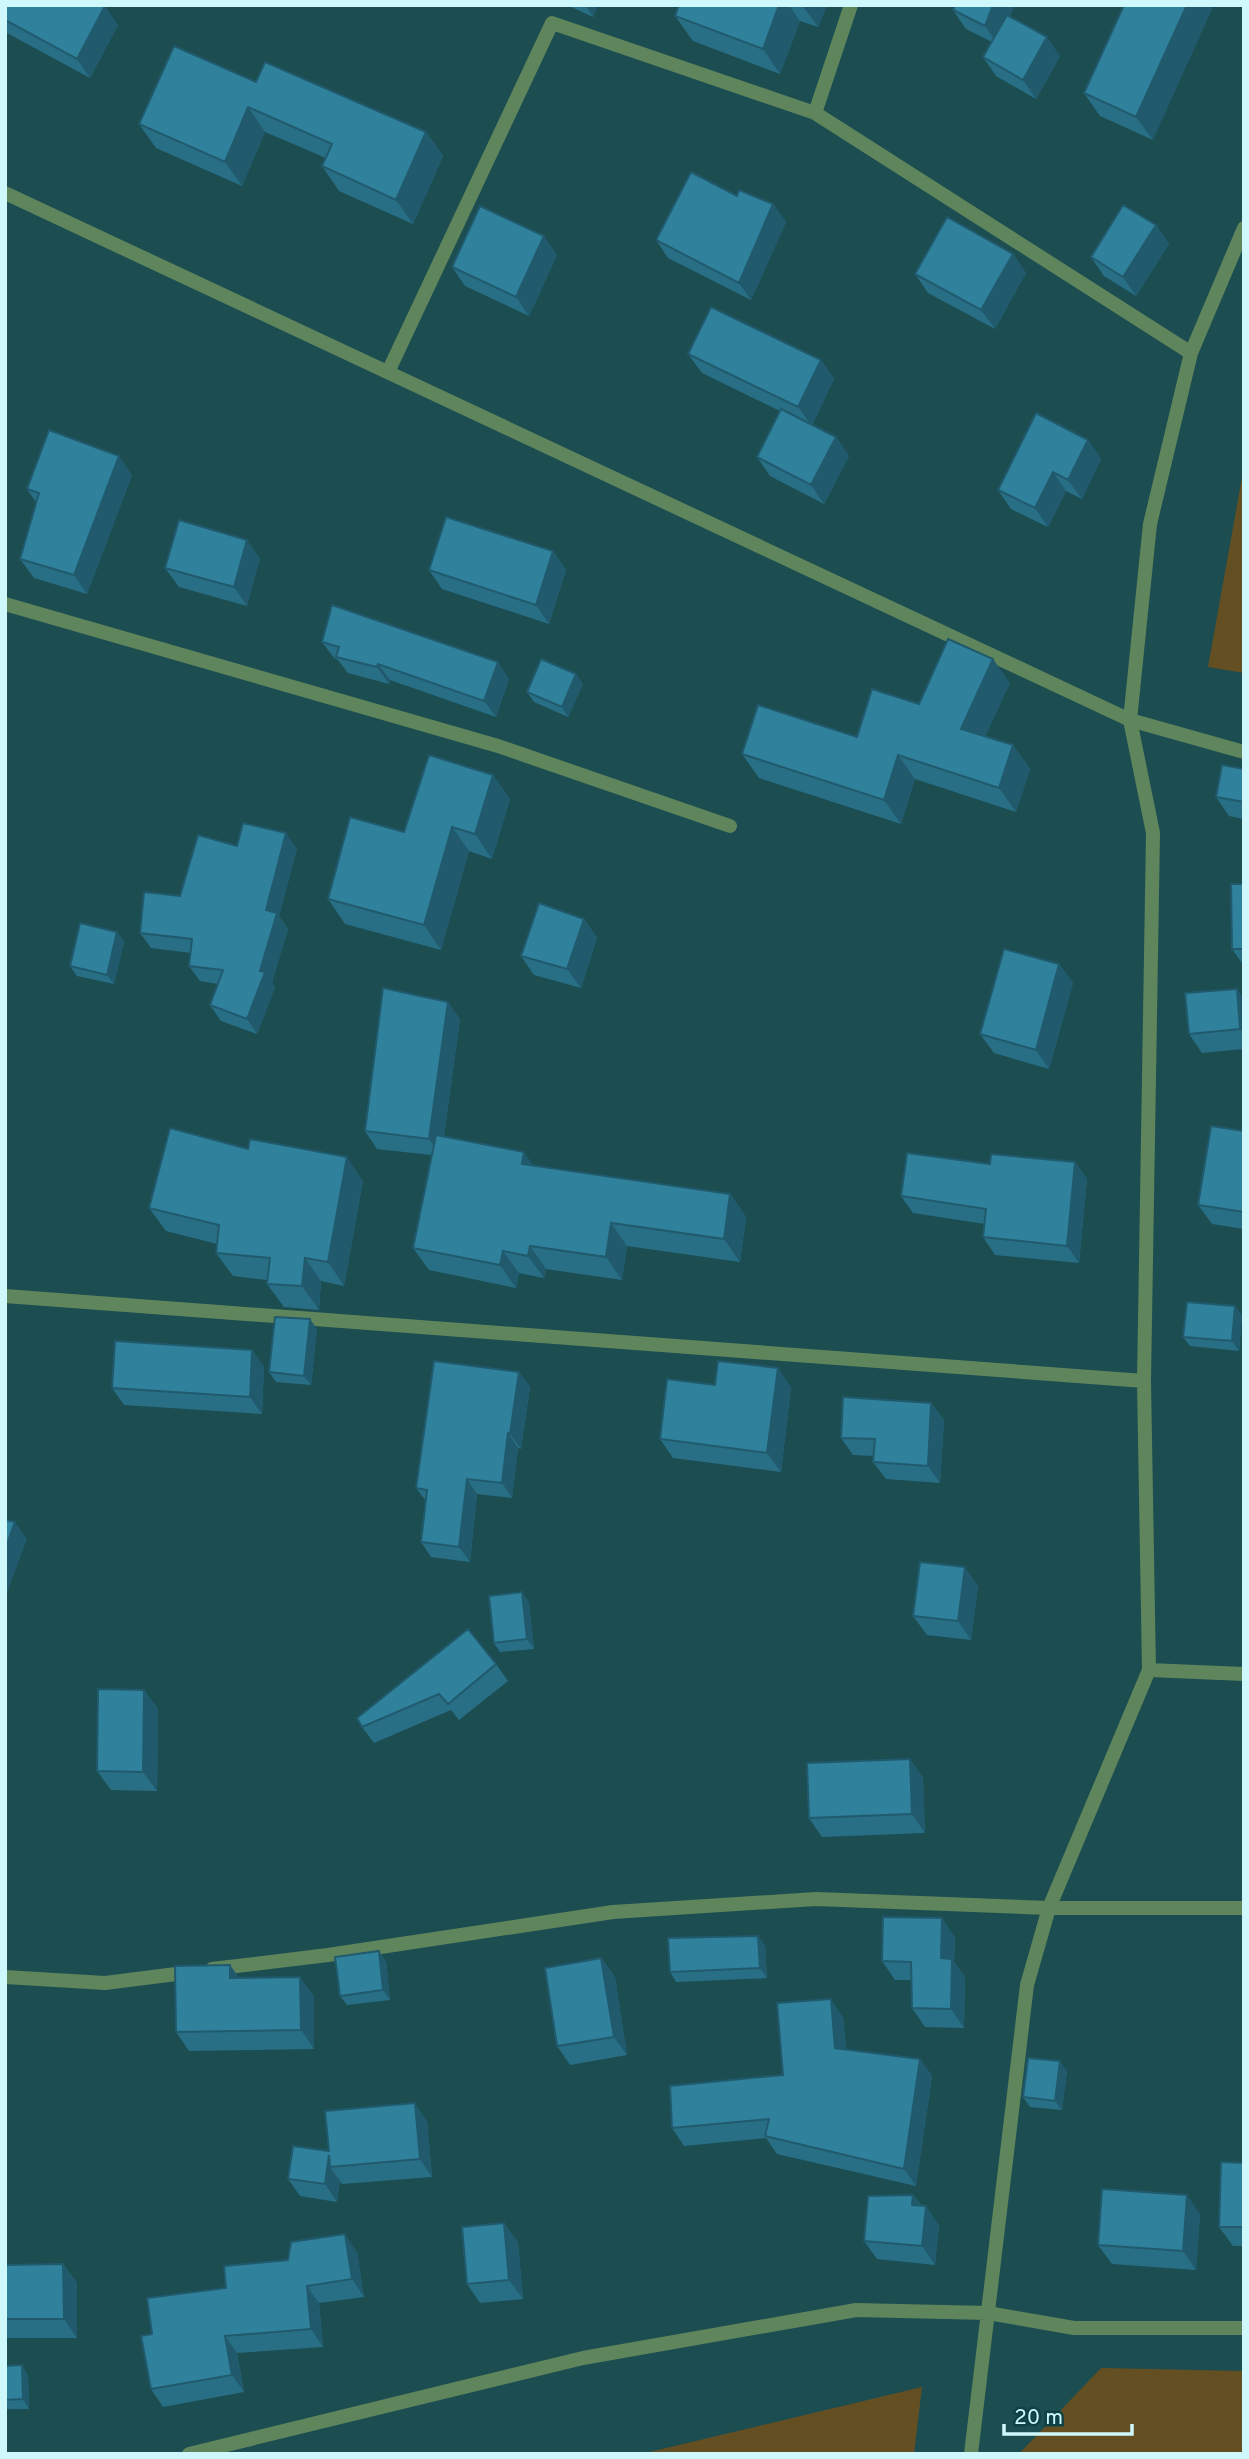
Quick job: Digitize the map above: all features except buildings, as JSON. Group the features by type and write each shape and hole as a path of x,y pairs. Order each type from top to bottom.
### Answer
{"street":[{"path":"815,113 851,5"},
{"path":"388,372 552,23 815,113 1191,353"},
{"path":"5,193 1130,720 1244,752"},
{"path":"971,2454 1027,1985 1049,1908 1149,1670 1144,1381 1153,833 1130,720 1150,524 1191,353 1244,228"},
{"path":"5,604 498,746 730,826"},
{"path":"5,1296 1144,1381"},
{"path":"1149,1670 1244,1674"},
{"path":"5,1977 105,1983 328,1955 613,1913 816,1899 1049,1908 1244,1908"},
{"path":"189,2454 583,2358 856,2310 988,2313 1074,2328 1244,2328"}],"shaded area":[{"path":"1244,466 1244,673 1208,667"},
{"path":"1101,2368 1244,2371 1244,2454 1019,2454"},
{"path":"922,2387 914,2454 641,2454"}]}
